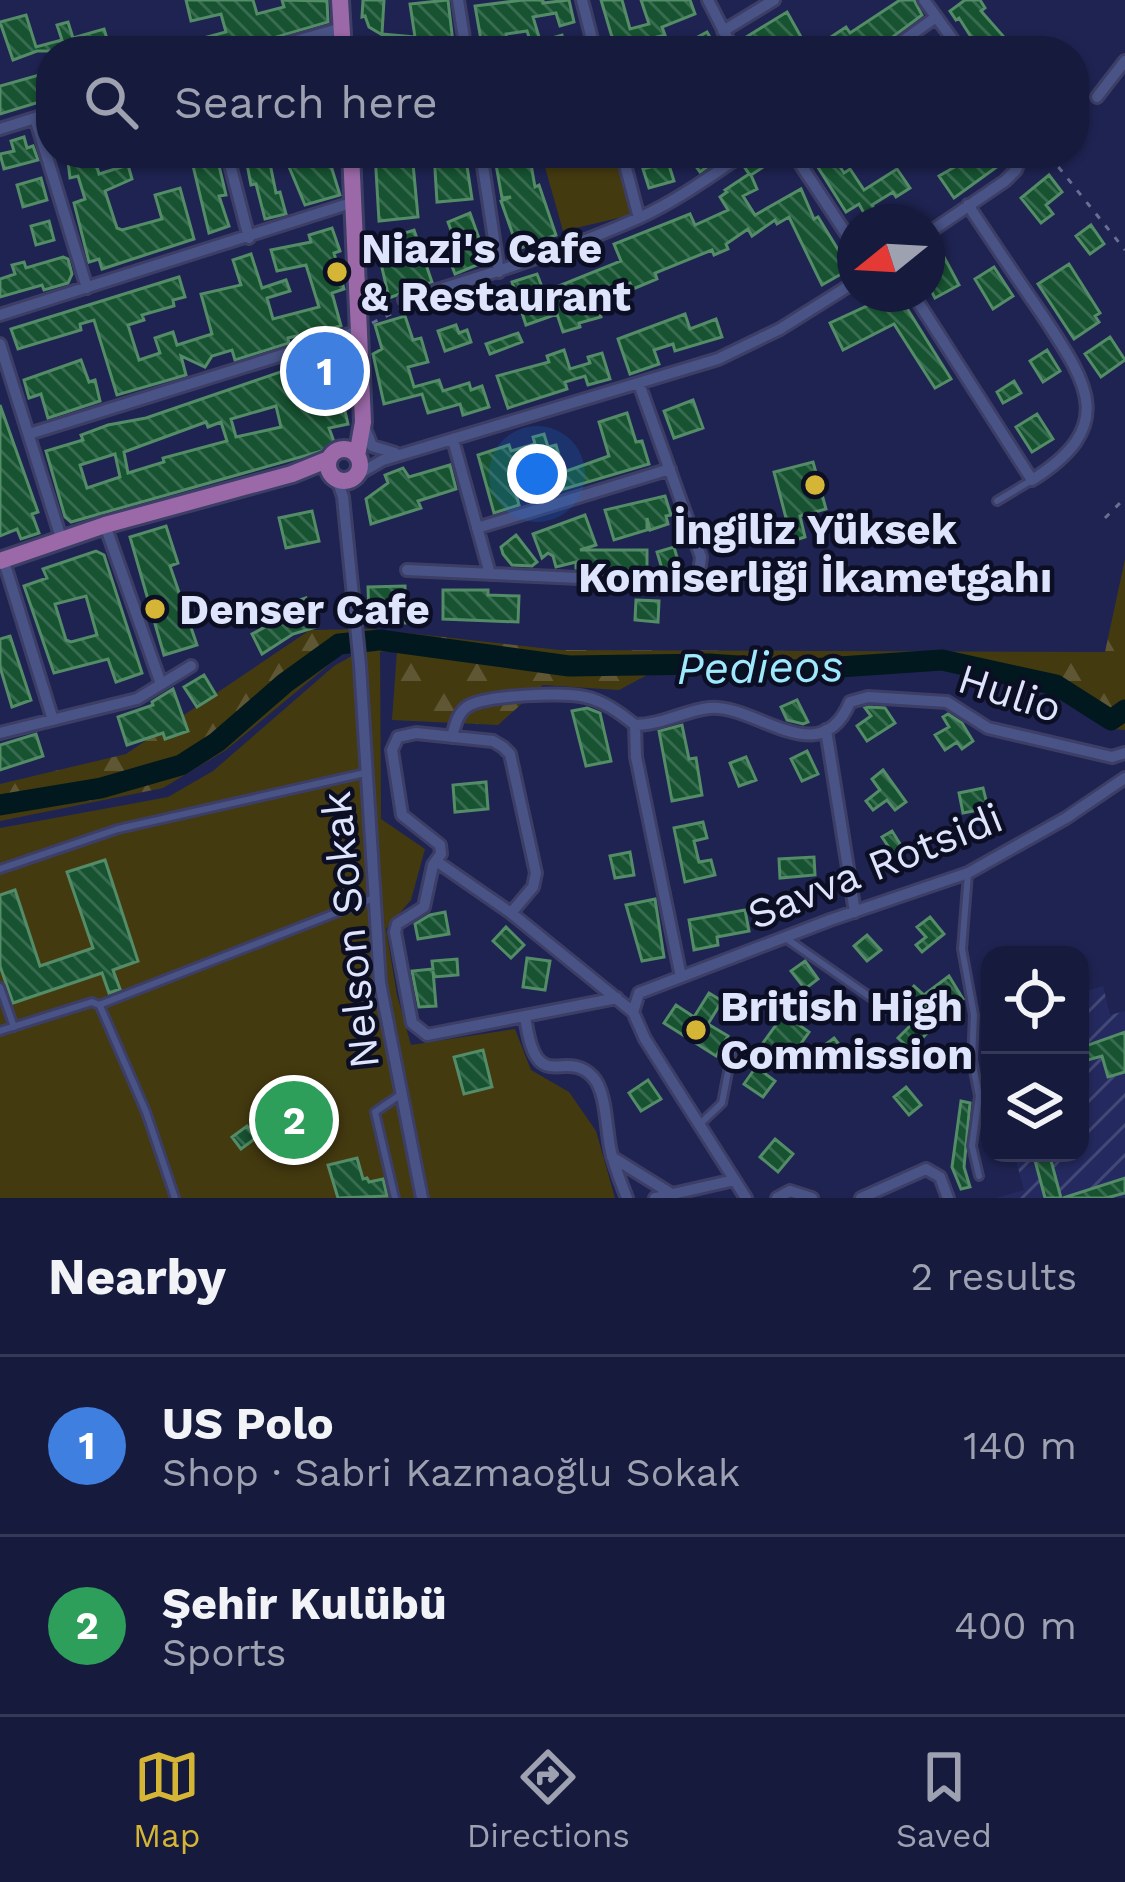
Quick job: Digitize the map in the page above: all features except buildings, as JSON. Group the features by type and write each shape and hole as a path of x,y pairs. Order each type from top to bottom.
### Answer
{"main road":[{"path":"340,0 343,36"},
{"path":"345,470 363,420 352,168"},
{"path":"345,470 359,392"},
{"path":"2,566 105,525 247,485 292,474 345,470"}],"street":[{"path":"458,0 464,36"},
{"path":"582,0 592,36"},
{"path":"708,0 726,36"},
{"path":"723,31 774,0"},
{"path":"924,0 950,36"},
{"path":"910,36 936,17"},
{"path":"313,36 342,28"},
{"path":"1096,97 1125,61"},
{"path":"0,129 36,121"},
{"path":"50,168 87,288"},
{"path":"231,168 249,238"},
{"path":"483,168 499,272"},
{"path":"626,168 640,218"},
{"path":"407,299 499,272 640,218 721,168"},
{"path":"803,168 837,220"},
{"path":"945,221 1011,176 1015,168"},
{"path":"0,315 354,202"},
{"path":"924,312 1032,481 1058,464 1075,445 1085,420 1087,394 1075,364 968,205"},
{"path":"345,470 640,385 755,342 837,293"},
{"path":"28,434 359,329"},
{"path":"0,344 62,542"},
{"path":"407,570 687,584 698,580 701,557 640,385"},
{"path":"363,420 370,443 401,453"},
{"path":"454,440 490,574"},
{"path":"477,528 670,469"},
{"name":"Nelson Sokak","path":"345,470 380,983 422,1198"},
{"path":"105,525 161,684"},
{"path":"2,566 52,720"},
{"path":"0,733 137,699 191,666"},
{"path":"452,737 458,716 470,705 494,699 583,696 608,705 635,725 708,708 732,709 785,734 826,730 855,912"},
{"name":"Hulio","path":"826,730 843,719 850,702 868,698 946,702 988,728 1017,737 1112,757 1125,753"},
{"path":"635,725 636,757 681,977"},
{"path":"511,913 524,901 536,873 510,754 493,741 416,733 398,737 392,750 401,815 440,845 441,854 424,907 398,924 395,932 412,1022 427,1035 617,998"},
{"name":"Savva Rotsidi","path":"633,1012 639,993 968,873 1125,778"},
{"path":"436,861 511,913 633,1012 746,1198"},
{"path":"526,1016 533,1056 545,1066 587,1072 598,1082 612,1157 627,1198"},
{"path":"612,1157 672,1193"},
{"path":"861,1198 926,1169 940,1177 948,1198"},
{"path":"655,1198 734,1180"},
{"path":"777,1198 790,1192 812,1198"}],"lane":[{"path":"997,501 1032,481"},
{"path":"0,869 118,829 365,772"},
{"path":"968,873 962,949 974,1015 972,1060 979,1096 972,1146 979,1176"},
{"path":"99,1005 374,898"},
{"path":"787,938 896,1015"},
{"path":"0,987 14,1027"},
{"path":"0,1031 92,1002 99,1005 146,1112 175,1198"},
{"path":"698,1125 722,1103 733,1046"},
{"path":"395,1198 375,1112 403,1093"}],"path":[{"path":"1059,168 1125,250"},
{"path":"359,329 396,313 410,304 407,299"},
{"path":"1106,518 1125,498"}],"shaded area":[{"path":"1103,986 1110,1015 1125,1011 1125,1198 996,1198 1024,1190 1016,1162 1089,1162 1089,990"}],"green space":[{"path":"545,168 620,168 631,215 563,231"},
{"path":"1125,559 1125,730 1113,729 1062,695 941,668 647,675 619,690 543,685 498,725 392,720 397,651 343,653 226,750 163,788 0,821 0,784 126,754 310,630 372,629 559,650 1105,652"},
{"path":"380,640 381,819 425,849 411,900 386,929 411,1045 515,1029 531,1070 569,1092 596,1131 615,1198 0,1198 0,828 168,797 213,771 334,666"}],"waterway":[{"name":"Pedieos","path":"0,805 101,788 181,765 217,742 339,644 380,640 569,666 709,664 795,670 942,660 1056,685 1111,720 1125,710"}],"place":[{"name":"Niazi's Cafe & Restaurant","path":"337,272"},
{"name":"US Polo","path":"325,371"},
{"name":"İngiliz Yüksek Komiserliği İkametgahı","path":"815,485"},
{"name":"Denser Cafe","path":"155,609"},
{"name":"British High Commission","path":"696,1030"},
{"name":"Şehir Kulübü","path":"294,1120"}]}
